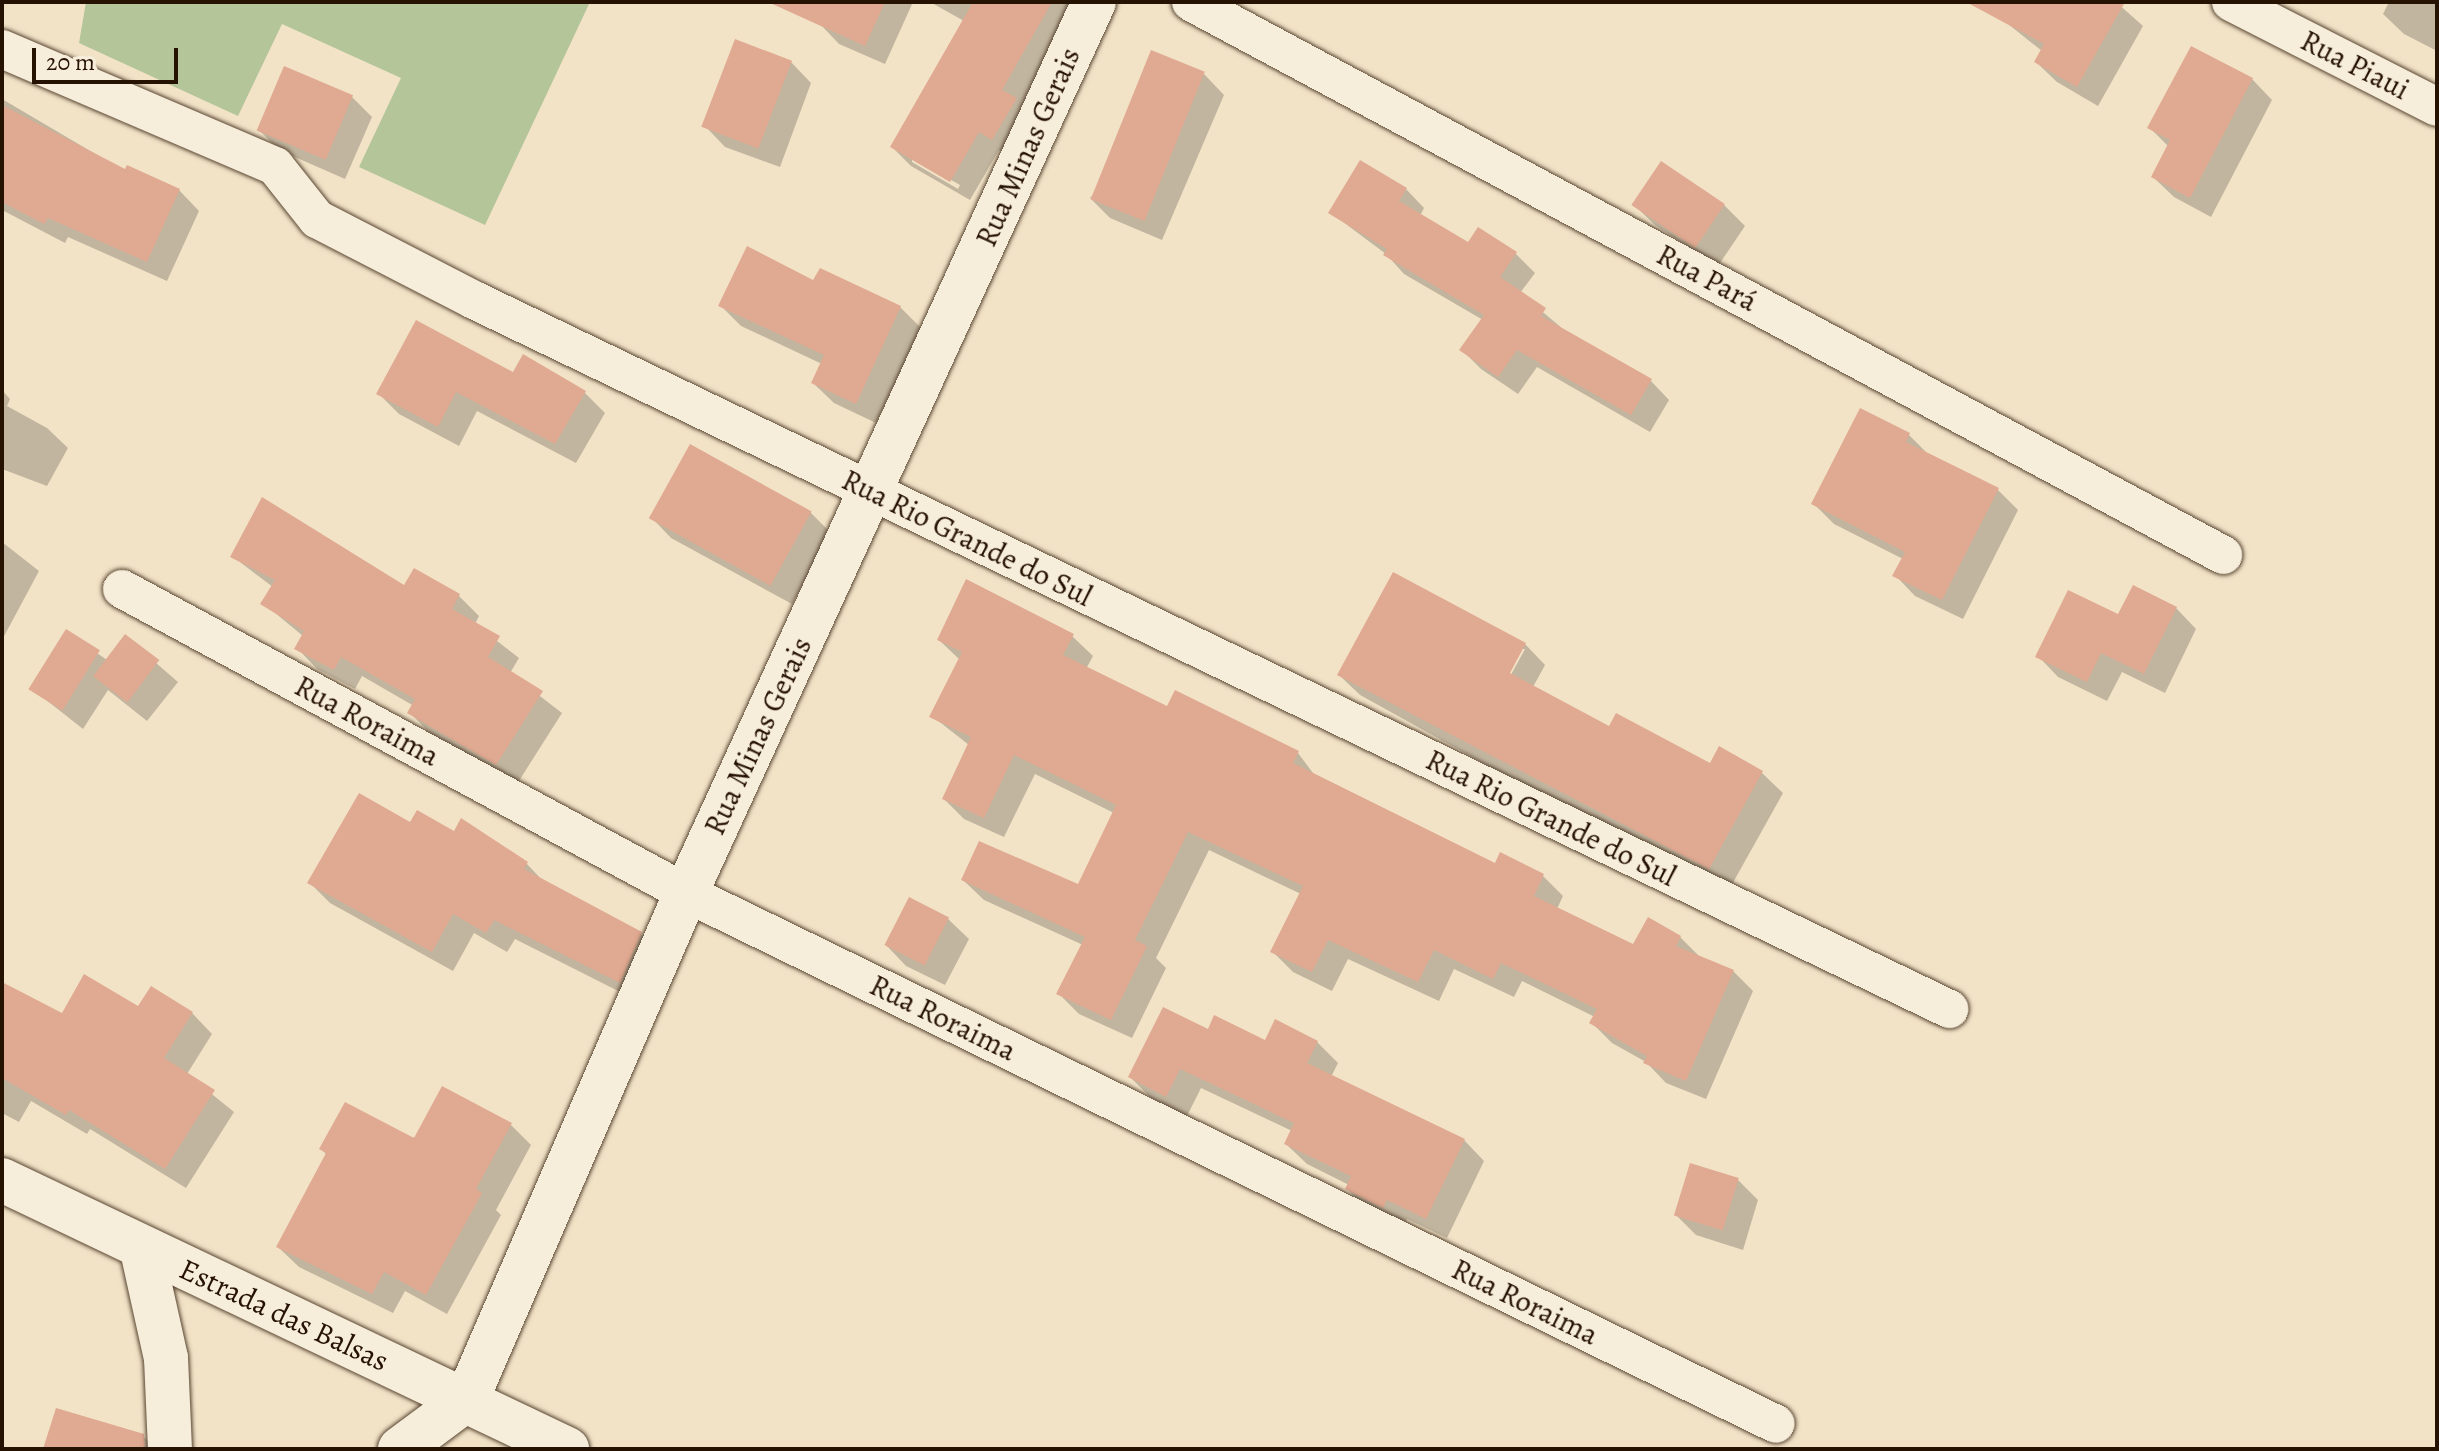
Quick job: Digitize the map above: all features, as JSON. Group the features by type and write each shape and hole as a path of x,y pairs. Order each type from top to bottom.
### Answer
{"street":[{"name":"Rua Minas Gerais","path":"400,1449 467,1399 686,893 1094,2"},
{"name":"Rua Pará","path":"1191,2 2223,555"},
{"name":"Rua Piaui","path":"2231,2 2437,107"},
{"name":"Rua Rio Grande do Sul","path":"2,49 275,166 317,219 871,492 1949,1009"},
{"name":"Rua Roraima","path":"122,589 686,893 1776,1424"},
{"name":"Estrada das Balsas","path":"2,1180 142,1250 467,1399 567,1449"},
{"path":"142,1250 166,1358 170,1449"}],"green space":[{"path":"86,2 590,2 485,225 359,167 401,78 282,24 238,116 79,43"}],"building":[{"path":"768,2 885,2 865,46"},
{"path":"973,2 1052,2 1002,90 1017,98 992,140 979,132 950,182 890,147"},
{"path":"1966,2 2125,2 2077,87 2034,62 2044,44"},
{"path":"735,39 792,61 758,149 701,127"},
{"path":"2191,46 2253,78 2190,198 2151,177 2170,140 2147,128"},
{"path":"1151,50 1205,72 1144,221 1091,199"},
{"path":"284,66 353,95 326,160 257,130"},
{"path":"2,105 125,169 127,165 180,189 147,262 48,218 44,224 2,202"},
{"path":"1360,160 1407,188 1399,201 1468,242 1478,227 1517,252 1500,277 1546,308 1541,316 1652,379 1631,415 1517,350 1498,377 1459,350 1484,315 1383,255 1387,249 1328,213"},
{"path":"1661,161 1725,204 1695,248 1631,205"},
{"path":"747,246 813,280 820,268 901,306 856,404 811,383 824,355 718,306"},
{"path":"416,320 513,372 523,354 586,391 555,444 456,392 438,427 376,394"},
{"path":"1860,408 1910,433 1906,442 1999,488 1942,600 1892,576 1905,552 1811,504"},
{"path":"690,444 812,511 770,586 649,518"},
{"path":"262,497 404,585 414,568 460,594 452,609 500,636 488,657 543,691 496,765 407,713 415,699 341,657 334,670 294,649 304,631 260,604 275,580 230,557"},
{"path":"1393,572 1526,643 1510,673 1609,726 1616,713 1710,763 1719,746 1763,771 1709,869 1337,675"},
{"path":"966,579 1074,634 1063,655 1167,706 1175,690 1299,751 1293,763 1495,863 1500,852 1544,874 1534,896 1633,944 1648,917 1681,936 1676,946 1734,970 1686,1081 1643,1063 1647,1056 1589,1023 1597,1009 1501,963 1493,979 1434,950 1418,982 1328,940 1312,972 1270,952 1303,886 1188,832 1135,940 1147,946 1111,1020 1056,994 1085,937 961,880 979,841 1078,884 1116,805 1014,755 984,818 942,799 971,737 929,717 962,652 937,640"},
{"path":"2133,585 2177,607 2144,674 2101,653 2087,682 2035,657 2068,590 2118,614"},
{"path":"66,629 100,650 62,710 28,689"},
{"path":"125,634 159,660 127,702 93,676"},
{"path":"359,793 410,822 417,810 454,831 461,818 528,862 524,869 642,932 620,983 494,920 486,933 453,914 432,952 307,883"},
{"path":"909,897 949,917 925,966 884,945"},
{"path":"84,974 138,1006 151,986 193,1012 164,1058 215,1090 165,1169 69,1110 66,1115 2,1078 2,982 62,1013"},
{"path":"1163,1007 1208,1029 1214,1015 1265,1040 1275,1019 1318,1041 1307,1063 1465,1139 1426,1219 1387,1200 1383,1208 1345,1189 1351,1176 1284,1144 1294,1123 1180,1069 1166,1097 1128,1077"},
{"path":"442,1086 512,1123 476,1189 482,1193 426,1295 384,1272 372,1294 276,1247 326,1153 319,1149 345,1102 414,1138"},
{"path":"1690,1163 1739,1178 1723,1231 1674,1216"},
{"path":"56,1408 144,1434 145,1449 43,1449"}]}
